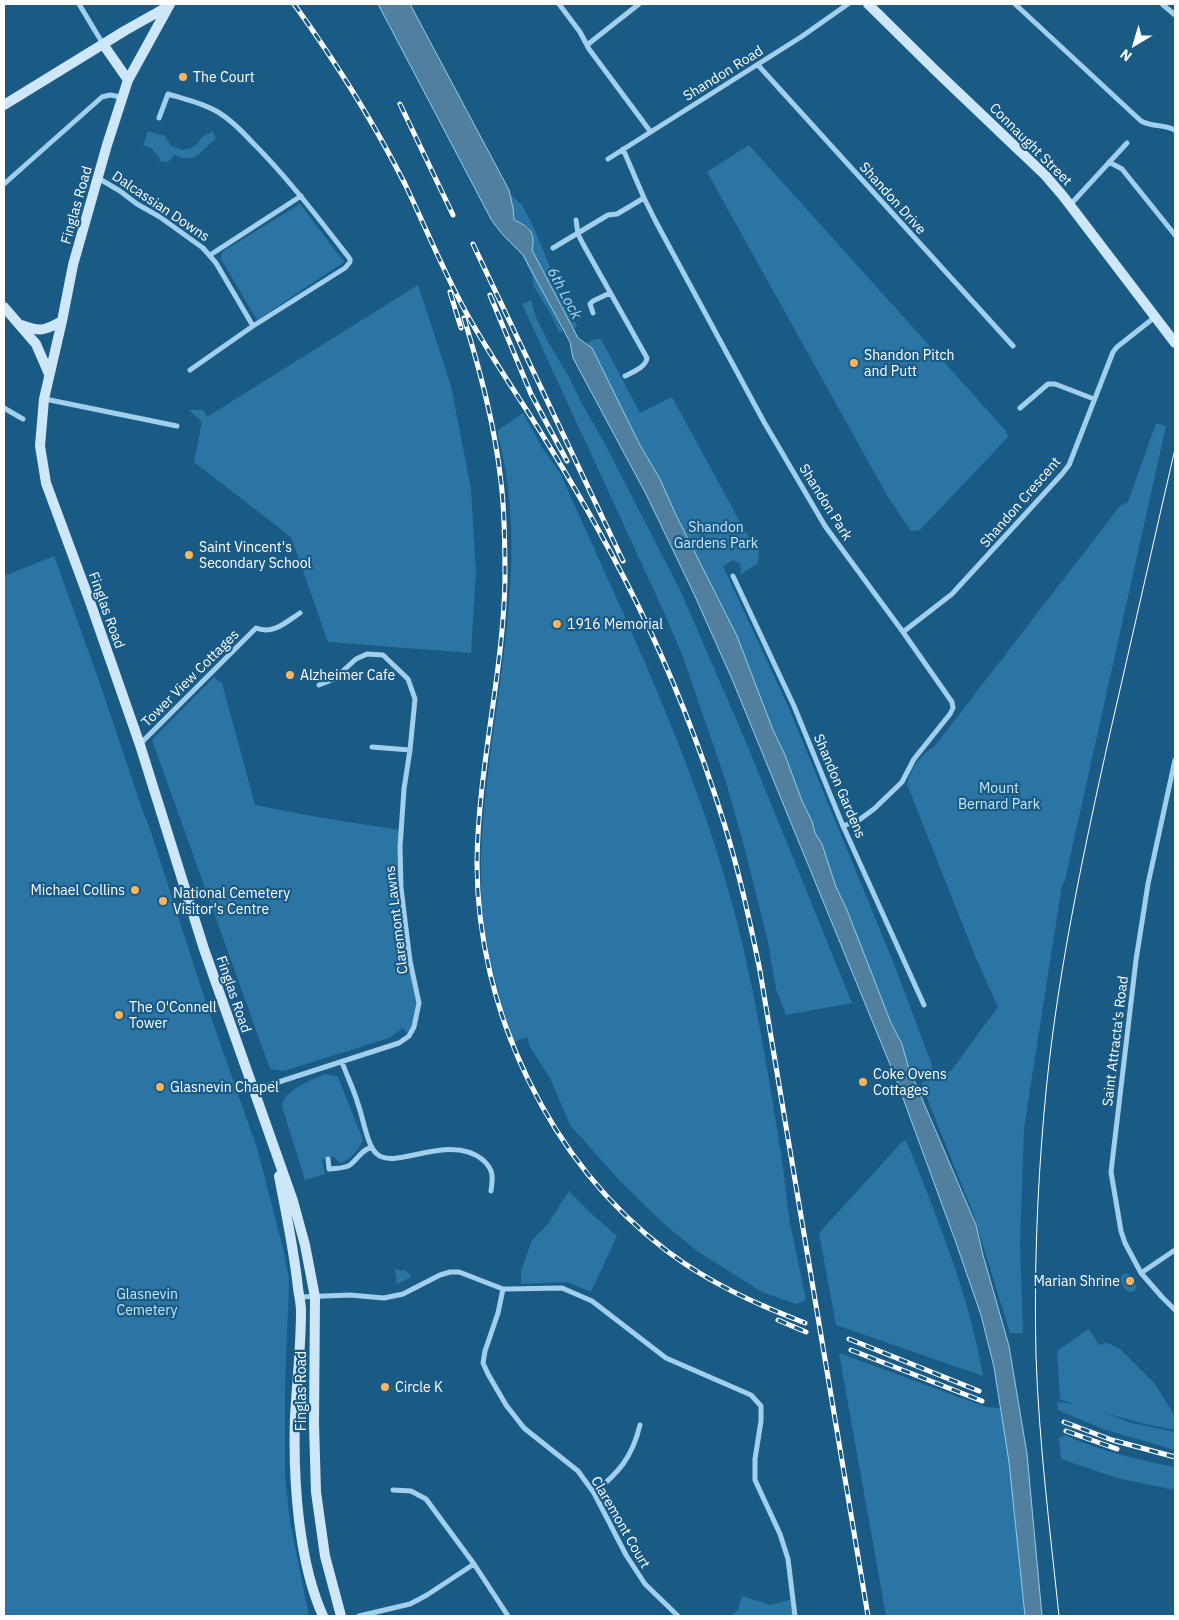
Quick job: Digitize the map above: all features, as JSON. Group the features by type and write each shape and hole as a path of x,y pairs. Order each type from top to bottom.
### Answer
{"main road":[{"name":"Connaught Street","path":"868,4 1045,175 1175,343"},
{"path":"4,105 169,5"},
{"name":"Finglas Road","path":"169,5 128,80 121,97 73,265 44,399 40,446 46,483 140,744 204,949 293,1201 305,1246 315,1297 314,1424 316,1492 325,1556 341,1616"},
{"path":"103,44 128,80"},
{"path":"4,307 36,344 49,374"},
{"path":"20,325 37,330 46,330 62,321"},
{"name":"Finglas Road","path":"271,1140 296,1260 301,1308 295,1419 295,1470 305,1556 317,1603 323,1616"}],"street":[{"path":"79,4 103,44"},
{"path":"559,4 580,32 589,49 650,131"},
{"path":"588,45 639,4"},
{"name":"Shandon Road","path":"608,159 758,65 848,4"},
{"path":"1015,4 1141,121 1147,125 1168,126 1175,130"},
{"path":"1162,4 1175,15"},
{"name":"Shandon Drive","path":"758,65 1013,346"},
{"path":"159,118 168,94 218,112 234,124 272,162 350,259 345,268 253,326 190,370"},
{"path":"4,184 102,97 110,95 121,97"},
{"path":"1070,205 1127,143"},
{"name":"Shandon Park","path":"623,149 644,198 764,422 825,526 952,702 953,708 950,714 914,759 902,782 874,809 859,820 844,826"},
{"path":"1109,162 1122,170 1175,234"},
{"name":"Dalcassian Downs","path":"98,178 188,236 210,255 253,326"},
{"name":"Dalcassian Downs","path":"210,255 300,196"},
{"path":"553,248 608,215 617,214 644,198"},
{"path":"576,220 578,234 647,358 647,362 644,365 625,376"},
{"path":"593,313 590,304 610,293"},
{"name":"Shandon Crescent","path":"903,632 952,594 1062,474 1069,465 1113,352 1154,317"},
{"path":"1020,408 1048,384 1055,384 1094,399"},
{"path":"44,399 177,426"},
{"path":"4,408 23,419"},
{"name":"Shandon Gardens","path":"733,576 794,706 844,826 924,1005"},
{"name":"Tower View Cottages","path":"140,744 256,628 268,631 300,614"},
{"name":"Claremont Lawns","path":"253,1090 399,1043 409,1036 418,1016 419,1003 410,961 400,880 400,830 410,750 414,698 408,679 383,655 367,654 356,659 334,679 319,685"},
{"path":"372,747 410,750"},
{"name":"Saint Attracta's Road","path":"1175,760 1148,884 1137,950 1111,1172 1121,1231 1133,1260 1141,1273 1175,1310"},
{"path":"342,1062 376,1154 384,1159 395,1159 439,1149 458,1150 475,1154 488,1165 493,1175 491,1191"},
{"path":"328,1159 329,1169 342,1168 349,1165 364,1149 372,1147"},
{"path":"1141,1273 1175,1250"},
{"path":"299,1296 350,1295 384,1298 403,1294 440,1275 450,1272 459,1272 503,1289 562,1288 592,1301 666,1358 751,1394 761,1406 761,1421 755,1459 756,1480 780,1534 788,1560 795,1616"},
{"name":"Claremont Court","path":"503,1289 498,1313 485,1351 483,1363 488,1374 506,1406 524,1428 578,1471 594,1494 626,1555 645,1584 678,1616"},
{"path":"594,1494 623,1467 636,1442 640,1425"},
{"path":"393,1490 411,1491 426,1500 474,1564 508,1616"},
{"path":"360,1616 410,1604 474,1564"}],"green space":[{"path":"148,131 165,136 171,146 183,150 192,148 202,137 213,131 216,139 202,152 193,157 182,158 175,155 168,162 159,161 160,158 151,148 143,145"},
{"name":"Shandon Pitch and Putt","path":"749,145 1006,431 1008,437 920,530 911,531 889,499 707,172"},
{"path":"510,194 522,205 534,228 556,282 577,326 574,329 532,250 529,228 514,220"},
{"path":"300,204 344,262 257,320 221,259 222,252"},
{"path":"528,263 563,332 559,332 551,314 534,287 532,275 526,264"},
{"path":"418,285 451,386 471,489 476,572 471,653 328,642 291,537 194,462 202,422 189,410 203,410 207,417"},
{"path":"531,300 535,315 547,340 605,444 681,592 746,742 852,1003 786,1015 776,989 768,942 726,782 683,657 522,304"},
{"name":"Shandon Gardens Park","path":"601,339 640,413 672,397 745,531 759,551 758,563 740,575 740,564 733,560 723,566 788,706 892,959 931,1062 933,1074 915,1080 908,1066 902,1044 891,1023 847,910 836,887 822,844 815,833 812,821 773,730 737,636 660,479 640,445 592,348 586,343"},
{"path":"523,413 543,449 560,473 627,621 689,770 723,872 750,977 770,1083 790,1223 806,1300 796,1304 762,1292 697,1251 663,1223 620,1181 570,1125 550,1078 530,1047 527,1037 514,1042 502,1004 487,946 481,887 488,773 509,602 511,545 508,488 497,431"},
{"name":"Mount Bernard Park","path":"1156,423 1166,426 1065,880 1062,885 1024,1128 1020,1244 1023,1333 1010,1333 973,1213 921,1083 951,1071 998,1007 975,956 907,784 917,762 934,747 1120,506 1128,502"},
{"name":"Glasnevin Cemetery","path":"54,556 149,826 207,1006 257,1148 284,1252 289,1280 285,1387 285,1476 290,1522 309,1616 4,1616 4,576"},
{"path":"214,677 222,683 255,805 400,830 401,888 419,1003 409,1036 403,1028 389,1038 284,1071 270,1069 152,740"},
{"path":"325,1074 338,1077 363,1140 354,1154 344,1162 340,1163 334,1157 322,1159 325,1174 305,1180 282,1106 284,1100 293,1090"},
{"path":"906,1140 961,1286 977,1345 983,1376 836,1325 819,1233 901,1143"},
{"path":"569,1191 617,1236 591,1292 567,1282 521,1284 521,1271 532,1240 548,1224"},
{"path":"395,1268 401,1271 404,1270 411,1277 397,1284"},
{"path":"1128,1273 1137,1286 1131,1292 1124,1288 1120,1281 1122,1275"},
{"path":"1089,1329 1099,1345 1108,1343 1121,1350 1155,1384 1175,1416 1175,1430 1101,1412 1132,1423 1175,1432 1175,1450 1103,1429 1058,1410 1057,1402 1073,1404 1060,1399 1057,1351"},
{"path":"839,1353 986,1407 1000,1408 1009,1462 1025,1616 886,1616"},
{"path":"1065,1435 1119,1454 1175,1467 1175,1490 1117,1478 1061,1459 1059,1438"},
{"path":"742,1596 770,1605 793,1599 795,1616 731,1616 738,1610"}],"shaded area":[{"path":"378,4 410,4 509,190 514,220 524,225 532,234 532,250 578,338 592,348 640,445 660,479 737,636 773,730 812,821 815,833 822,844 836,887 847,910 891,1023 902,1044 908,1066 976,1225 1009,1346 1027,1454 1042,1616 1025,1616 1009,1462 994,1367 981,1315 896,1079 732,679 646,494 573,358 570,342 523,255 492,221"}],"tram line":[{"path":"1059,1616 1042,1454 1036,1356 1037,1234 1044,1113 1062,969 1089,827 1175,449"}],"railway":[{"path":"294,4 339,69 367,114 405,184 459,300 494,360 559,461 611,553 659,651 701,754 735,859 760,971 868,1616"},
{"path":"400,104 453,215"},
{"path":"473,244 623,561"},
{"path":"450,292 461,328"},
{"path":"490,295 531,394 567,461"},
{"path":"464,318 491,419 503,506 505,543 503,616 478,827 477,863 480,918 490,973 506,1027 528,1079 555,1128 588,1174 625,1215 667,1251 699,1273 751,1300 805,1323"},
{"path":"778,1320 806,1332"},
{"path":"849,1339 979,1391"},
{"path":"851,1350 982,1401"},
{"path":"1064,1422 1112,1440 1175,1457"},
{"path":"1066,1431 1117,1449"}],"place":[{"name":"The Court","path":"183,77"},
{"name":"Shandon Pitch and Putt","path":"854,363"},
{"name":"Saint Vincent's Secondary School","path":"189,555"},
{"name":"1916 Memorial","path":"557,624"},
{"name":"Alzheimer Cafe","path":"290,675"},
{"name":"Michael Collins","path":"135,890"},
{"name":"National Cemetery Visitor's Centre","path":"163,901"},
{"name":"The O'Connell Tower","path":"119,1015"},
{"name":"Coke Ovens Cottages","path":"863,1082"},
{"name":"Glasnevin Chapel","path":"160,1087"},
{"name":"Marian Shrine","path":"1130,1281"},
{"name":"Circle K","path":"385,1387"}],"water label":[{"name":"6th Lock","path":"565,293"}]}
